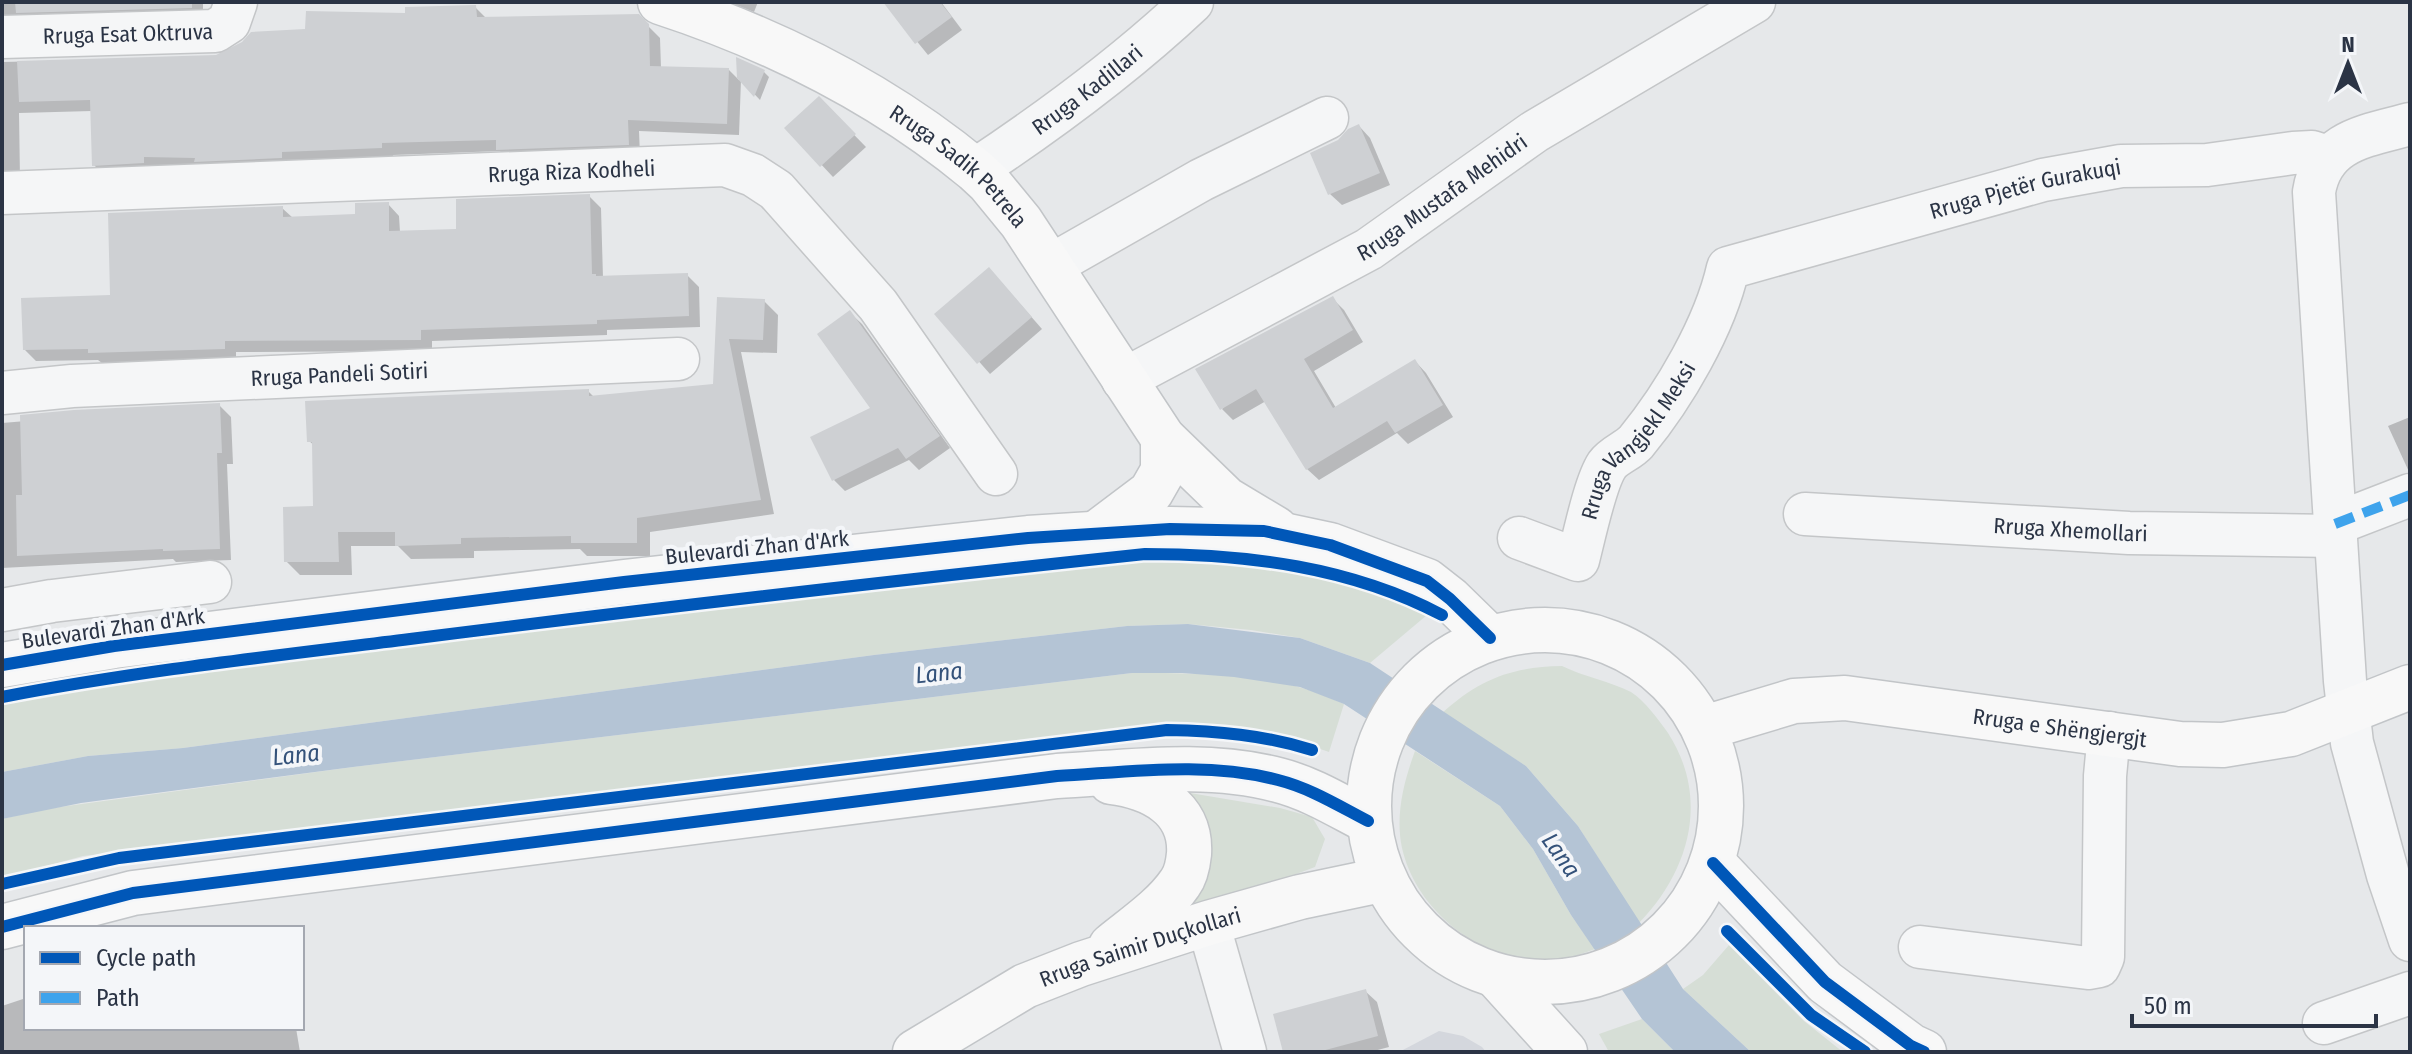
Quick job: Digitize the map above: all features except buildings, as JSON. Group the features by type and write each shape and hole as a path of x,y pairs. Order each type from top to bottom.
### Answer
{"main road":[{"name":"Rruga Sadik Petrela","path":"677,5 814,65 872,99 975,170 1005,200 1163,438 1226,499 1286,535"},
{"path":"1094,535 1151,492 1163,471 1163,438"},
{"name":"Bulevardi Zhan d'Ark","path":"2,665 114,646 624,582 1028,538 1210,529 1286,535 1330,545 1427,581 1490,638"},
{"path":"1498,978 1568,982 1600,975 1631,962 1681,920 1700,893 1713,863 1722,819 1718,776 1704,728 1682,694 1651,665 1615,644 1574,632 1532,630 1490,638 1439,665 1419,681 1388,723 1371,771 1368,821 1381,880 1419,931 1443,951 1498,978 1565,1052"},
{"name":"Rruga e Shëngjergjt","path":"1704,728 1794,701 1845,698 2180,744 2223,745 2291,734 2410,687"},
{"path":"2,927 133,893 1057,776 1204,769 1243,772 1281,781 1318,795 1368,821"},
{"path":"1057,776 1132,785 1152,792 1163,798 1181,818 1187,832 1188,864 1182,881 1147,916 1094,960"},
{"path":"1713,863 1825,982 1911,1046 1924,1052"},
{"name":"Rruga Saimir Duçkollari","path":"915,1052 1025,986 1094,960 1300,897 1381,880"}],"street":[{"name":"Rruga Esat Oktruva","path":"2,37 215,31 229,22 236,2"},
{"name":"Rruga Kadillari","path":"975,170 1096,86 1192,2"},
{"name":"Rruga Mustafa Mehidri","path":"1123,380 1369,249 1534,132 1754,2"},
{"path":"1050,266 1201,180 1327,118"},
{"path":"2410,124 2350,141 2328,157 2316,174 2314,192 2348,712 2352,743 2388,875 2410,940"},
{"name":"Rruga Pjetër Gurakuqi","path":"1728,268 2043,180 2086,172 2121,166 2207,165 2293,153 2312,152 2328,157"},
{"name":"Rruga Riza Kodheli","path":"2,193 725,165 753,175 776,190 878,305 996,474"},
{"name":"Rruga Vangjekl Meksi","path":"1519,538 1578,560 1593,502 1607,464 1634,444 1678,381 1717,304 1728,268"},
{"name":"Rruga Pandeli Sotiri","path":"2,393 117,383 678,359"},
{"path":"2335,530 2410,495"},
{"name":"Rruga Xhemollari","path":"1805,514 2129,533 2335,530"},
{"path":"2,610 210,582"},
{"path":"1920,947 2088,968 2099,966 2103,957 2105,776 2109,733"},
{"path":"1208,923 1245,1052"},
{"path":"2324,1023 2410,993"}],"shaded area":[{"path":"1157,557 1262,565 1328,578 1427,615 1370,663 1300,638 1251,630 1188,624 1127,626 874,655 183,748 88,756 2,772 2,703 5,702 285,660"},
{"path":"1562,666 1631,692 1668,733 1681,758 1691,808 1682,857 1657,902 1639,923 1578,826 1526,766 1442,713 1470,691 1497,677 1527,669"},
{"path":"1132,673 1262,679 1302,688 1344,704 1329,752 1282,736 1198,726 1154,725 571,800 83,856 2,878 2,819 45,809 353,767"},
{"path":"1415,751 1500,806 1533,849 1571,915 1595,949 1555,960 1518,958 1474,941 1436,911 1409,871 1400,836 1402,798"},
{"path":"1178,791 1280,808 1312,817 1325,839 1315,867 1245,893 1175,912"},
{"path":"1729,945 1804,1021 1843,1052 1751,1052 1683,989 1703,975"},
{"path":"1642,1019 1675,1052 1609,1052 1599,1034"},
{"path":"1439,1031 1463,1036 1486,1052 1399,1052"}],"water":[{"name":"Lana","path":"1188,624 1300,638 1370,663 1526,766 1578,826 1683,989 1751,1052 1675,1052 1642,1019 1571,915 1533,849 1500,806 1344,704 1300,687 1234,677 1132,673 353,767 81,803 2,819 2,772 88,756 183,748 874,655 1127,626"}],"marked path":[{"path":"2335,524 2410,495"}],"cycle path":[{"path":"2,665 114,646 624,582 1028,538 1170,529 1264,531 1330,545 1427,581 1490,638"},
{"path":"2,697 257,658 685,605 1145,554 1222,557 1298,566 1372,585 1442,615"},
{"path":"2,884 119,858 1167,730 1240,735 1312,750"},
{"path":"2,927 133,893 1057,776 1168,769 1251,774 1301,788 1368,821"},
{"path":"1713,863 1825,982 1911,1046 1924,1052"},
{"path":"1727,931 1811,1015 1865,1052"}]}
